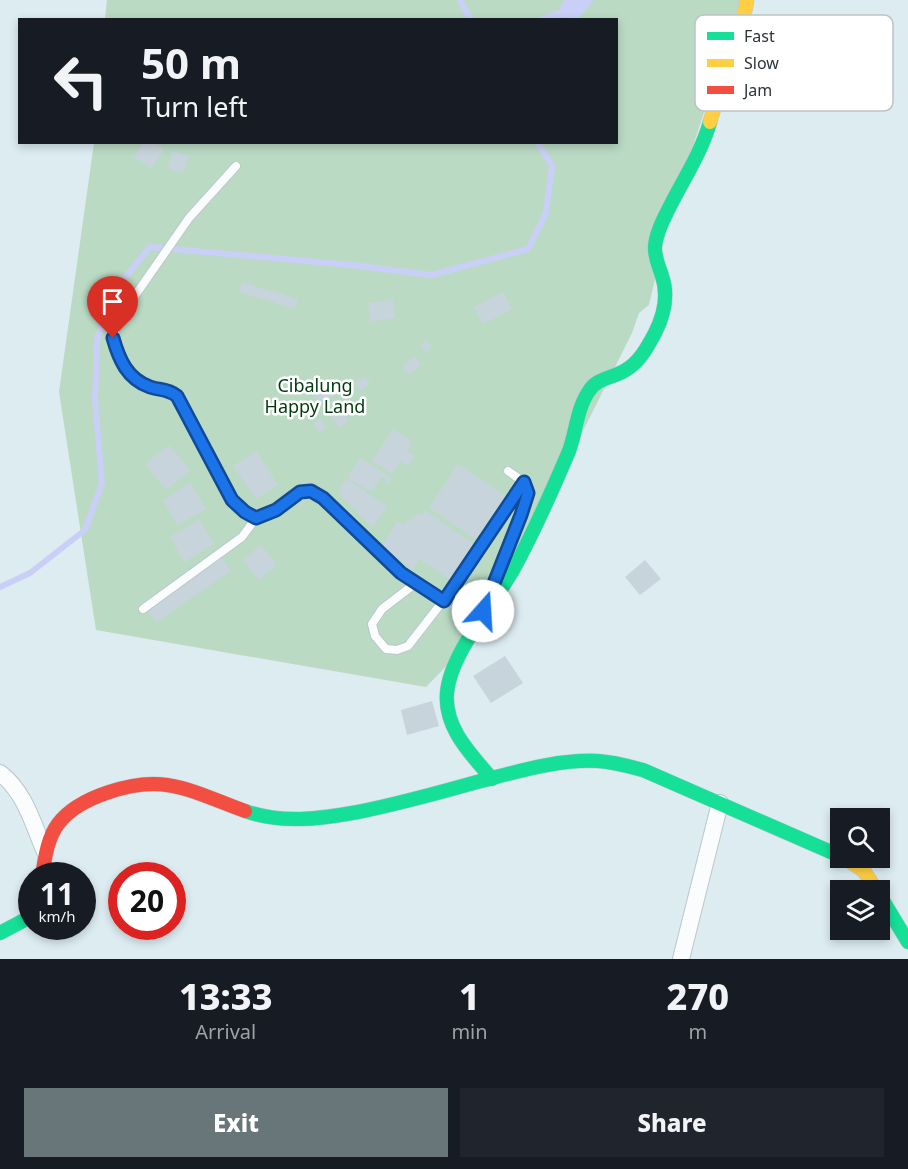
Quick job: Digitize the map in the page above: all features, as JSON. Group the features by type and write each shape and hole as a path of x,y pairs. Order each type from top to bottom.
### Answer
{"street":[{"path":"744,15 747,0"},
{"path":"492,779 454,729 446,706 449,684 454,669 478,626 505,585 532,530 570,447 588,392 594,384 635,364 659,323 664,310 666,292 655,259 656,243 665,218 707,135 713,111"},
{"path":"44,862 52,831 77,806 92,799 143,784 157,783 176,786 261,815 306,820 396,804 492,779 582,760 612,761 643,770 830,852"},
{"path":"0,773 14,785 21,795 45,852"},
{"path":"681,959 720,803"},
{"path":"860,868 870,880"},
{"path":"890,913 908,942"},
{"path":"0,933 18,925"}],"lane":[{"path":"236,166 189,218 116,323 113,338 118,356 125,369 134,378 150,387 167,389 177,396 232,500 256,518"},
{"path":"478,626 528,493 524,482 508,471"},
{"path":"416,583 382,609 372,624 375,636 386,649 397,650 408,646 444,601 524,482"},
{"path":"143,609 242,537 256,518 276,510 300,492 311,491 323,498 401,573 444,601"}],"green space":[{"name":"Cibalung Happy Land","path":"107,0 741,0 736,15 695,15 695,111 705,111 669,219 649,305 639,313 632,333 557,483 463,649 426,687 96,630 59,392 94,144 618,144 618,18 105,18"}],"water":[{"path":"564,0 594,0 579,18 537,18 559,10"}],"building":[{"path":"142,144 156,144 164,149 152,168 134,157"},
{"path":"173,151 189,156 183,173 167,168"},
{"path":"242,282 298,299 295,309 239,292"},
{"path":"503,292 512,309 483,324 474,307"},
{"path":"393,300 395,318 371,322 368,303"},
{"path":"426,340 432,346 426,352 420,346"},
{"path":"414,356 421,364 409,375 402,367"},
{"path":"365,377 370,383 361,391 355,384"},
{"path":"329,387 335,395 321,404 315,396"},
{"path":"340,410 349,420 339,428 331,417"},
{"path":"320,419 326,428 319,433 313,424"},
{"path":"393,429 412,442 407,451 415,455 408,466 400,461 392,474 372,461"},
{"path":"169,445 190,470 166,490 145,464"},
{"path":"256,451 278,485 256,499 233,466"},
{"path":"360,458 392,478 389,483 381,477 371,492 347,478"},
{"path":"458,464 505,496 476,539 429,508"},
{"path":"346,479 387,506 373,527 338,492"},
{"path":"190,483 206,509 178,525 163,500"},
{"path":"426,511 476,545 453,582 419,559 413,570 382,546 397,522 404,524 416,514 420,515"},
{"path":"199,519 214,544 184,562 170,537"},
{"path":"261,545 277,565 259,580 243,560"},
{"path":"222,557 231,571 156,622 147,608"},
{"path":"645,560 661,579 640,595 625,577"},
{"path":"505,656 523,683 491,703 473,676"},
{"path":"432,701 439,726 407,735 401,710"}],"waterway":[{"path":"460,0 470,18"},
{"path":"0,587 30,573 85,530 102,483 95,400 97,339 115,290 150,247 352,265 432,275 528,249 546,213 552,166 538,144"}],"traffic: fast":[{"path":"492,779 460,740 454,729 447,706 450,678 464,646 505,584 535,526 569,451 585,398 596,383 634,364 646,350 655,333 661,319 665,298 664,283 655,254 657,237 665,216 702,145 710,122"},
{"path":"245,811 287,819 330,817 388,805 537,767 567,762 598,761 643,770 830,852"},
{"path":"890,912 908,942"},
{"path":"0,933 18,923"}],"traffic: slow":[{"path":"744,15 747,0"},
{"path":"710,122 713,111"},
{"path":"860,868 870,880"}],"traffic: jam":[{"path":"44,862 54,830 67,814 93,798 123,788 139,785 167,785 197,793 245,811"}],"route":[{"path":"113,338 118,356 125,369 134,378 150,387 167,389 177,396 232,500 245,512 256,518 276,510 300,492 311,491 323,498 401,573 444,601 524,482 528,493 483,611"}]}
